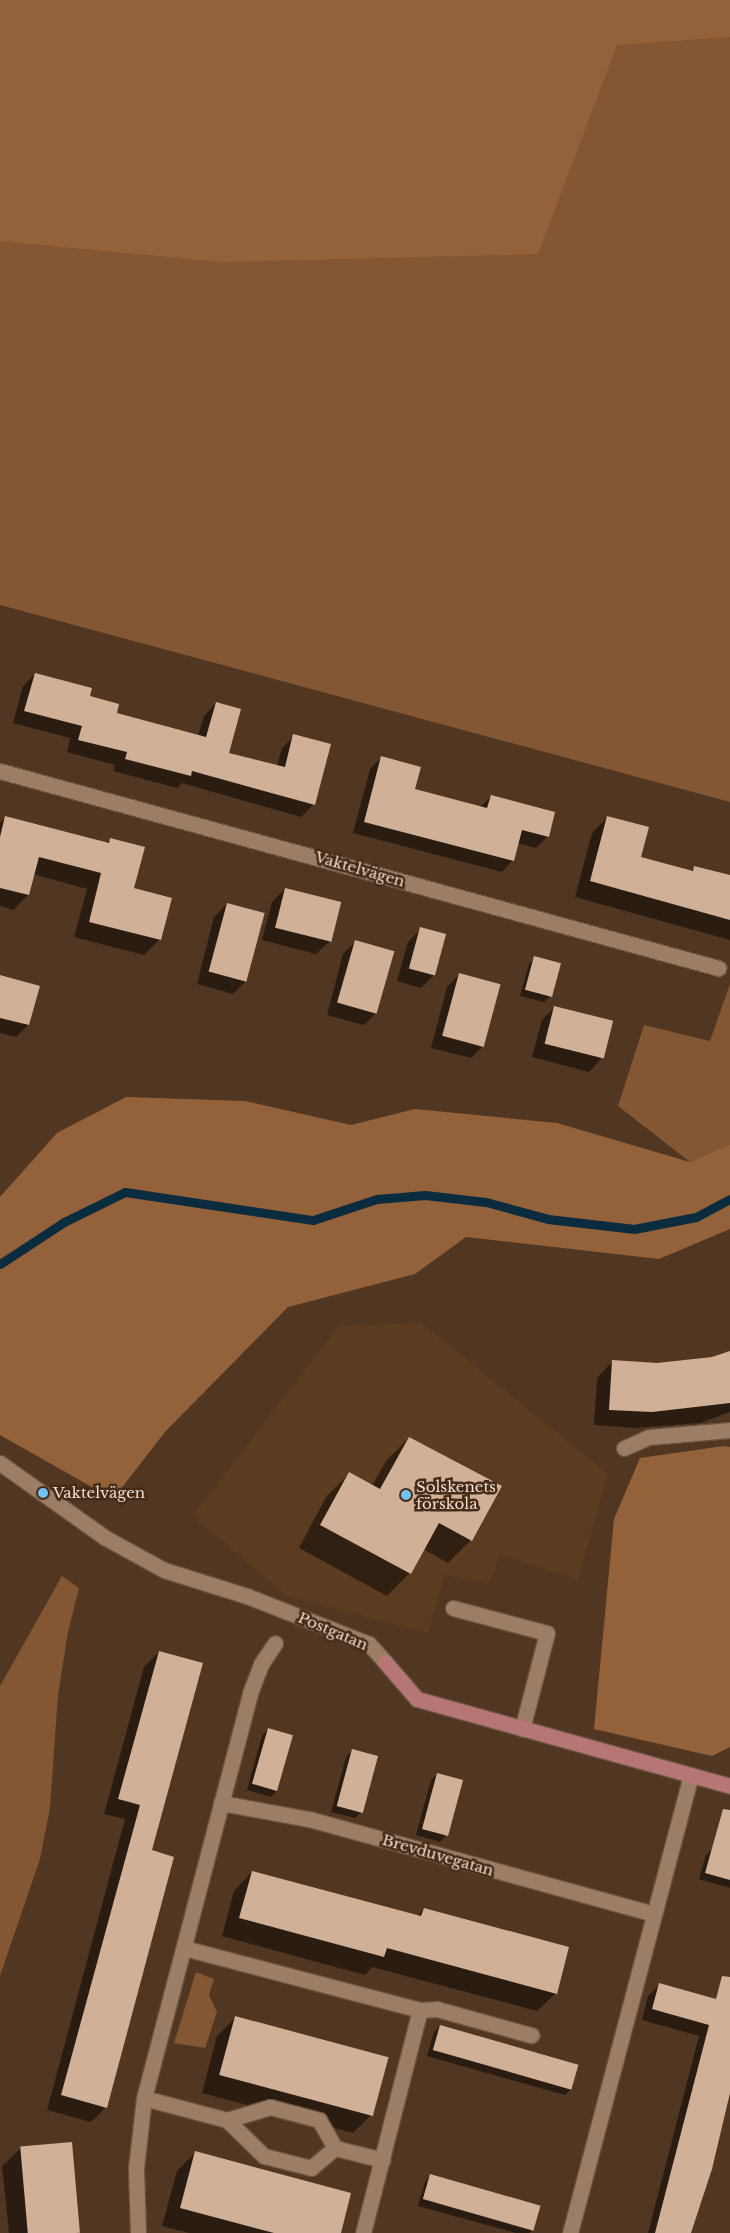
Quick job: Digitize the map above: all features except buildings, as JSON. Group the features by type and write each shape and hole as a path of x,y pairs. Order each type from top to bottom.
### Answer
{"street":[{"name":"Vaktelvägen","path":"0,772 718,968"},
{"path":"624,1448 649,1437 730,1430"},
{"name":"Postgatan","path":"0,1463 104,1537 164,1570 247,1596 369,1644 417,1699 730,1786"},
{"path":"453,1608 547,1634 522,1728"},
{"path":"138,2233 136,2168 144,2098 250,1693 261,1664 275,1643"},
{"path":"570,2233 691,1776"},
{"name":"Brevduvegatan","path":"221,1804 309,1819 653,1914"},
{"path":"184,1948 420,2010 437,2009 531,2035"},
{"path":"363,2233 420,2010"},
{"path":"144,2098 227,2120 264,2156 311,2168 335,2148"},
{"path":"227,2120 270,2107 319,2120 335,2148 383,2160"}],"shaded area":[{"path":"0,0 730,0 730,802 0,605"},
{"path":"0,0 730,0 730,37 617,45 538,254 220,262 0,241"},
{"path":"730,984 730,1144 690,1162 618,1106 644,1025 710,1041"},
{"path":"126,1097 245,1101 351,1125 415,1109 557,1123 690,1162 730,1144 730,1229 659,1259 466,1237 415,1274 288,1307 165,1432 113,1499 0,1435 0,1197 57,1133"},
{"name":"Solskenets förskola","path":"421,1323 608,1474 578,1580 500,1554 490,1583 445,1575 428,1633 287,1596 193,1516 339,1326"},
{"path":"724,1446 730,1447 730,1747 712,1756 594,1729 614,1519 640,1458"},
{"path":"62,1576 79,1588 68,1632 58,1695 50,1808 40,1859 0,1976 0,1686"},
{"path":"196,1972 214,1979 209,1995 217,2012 205,2048 174,2043"}],"waterway":[{"path":"0,1264 64,1222 125,1192 313,1220 377,1199 425,1195 486,1202 548,1219 634,1229 696,1217 730,1199"}],"place":[{"name":"Vaktelvägen","path":"43,1493"},
{"name":"Solskenets förskola","path":"406,1495"}]}
